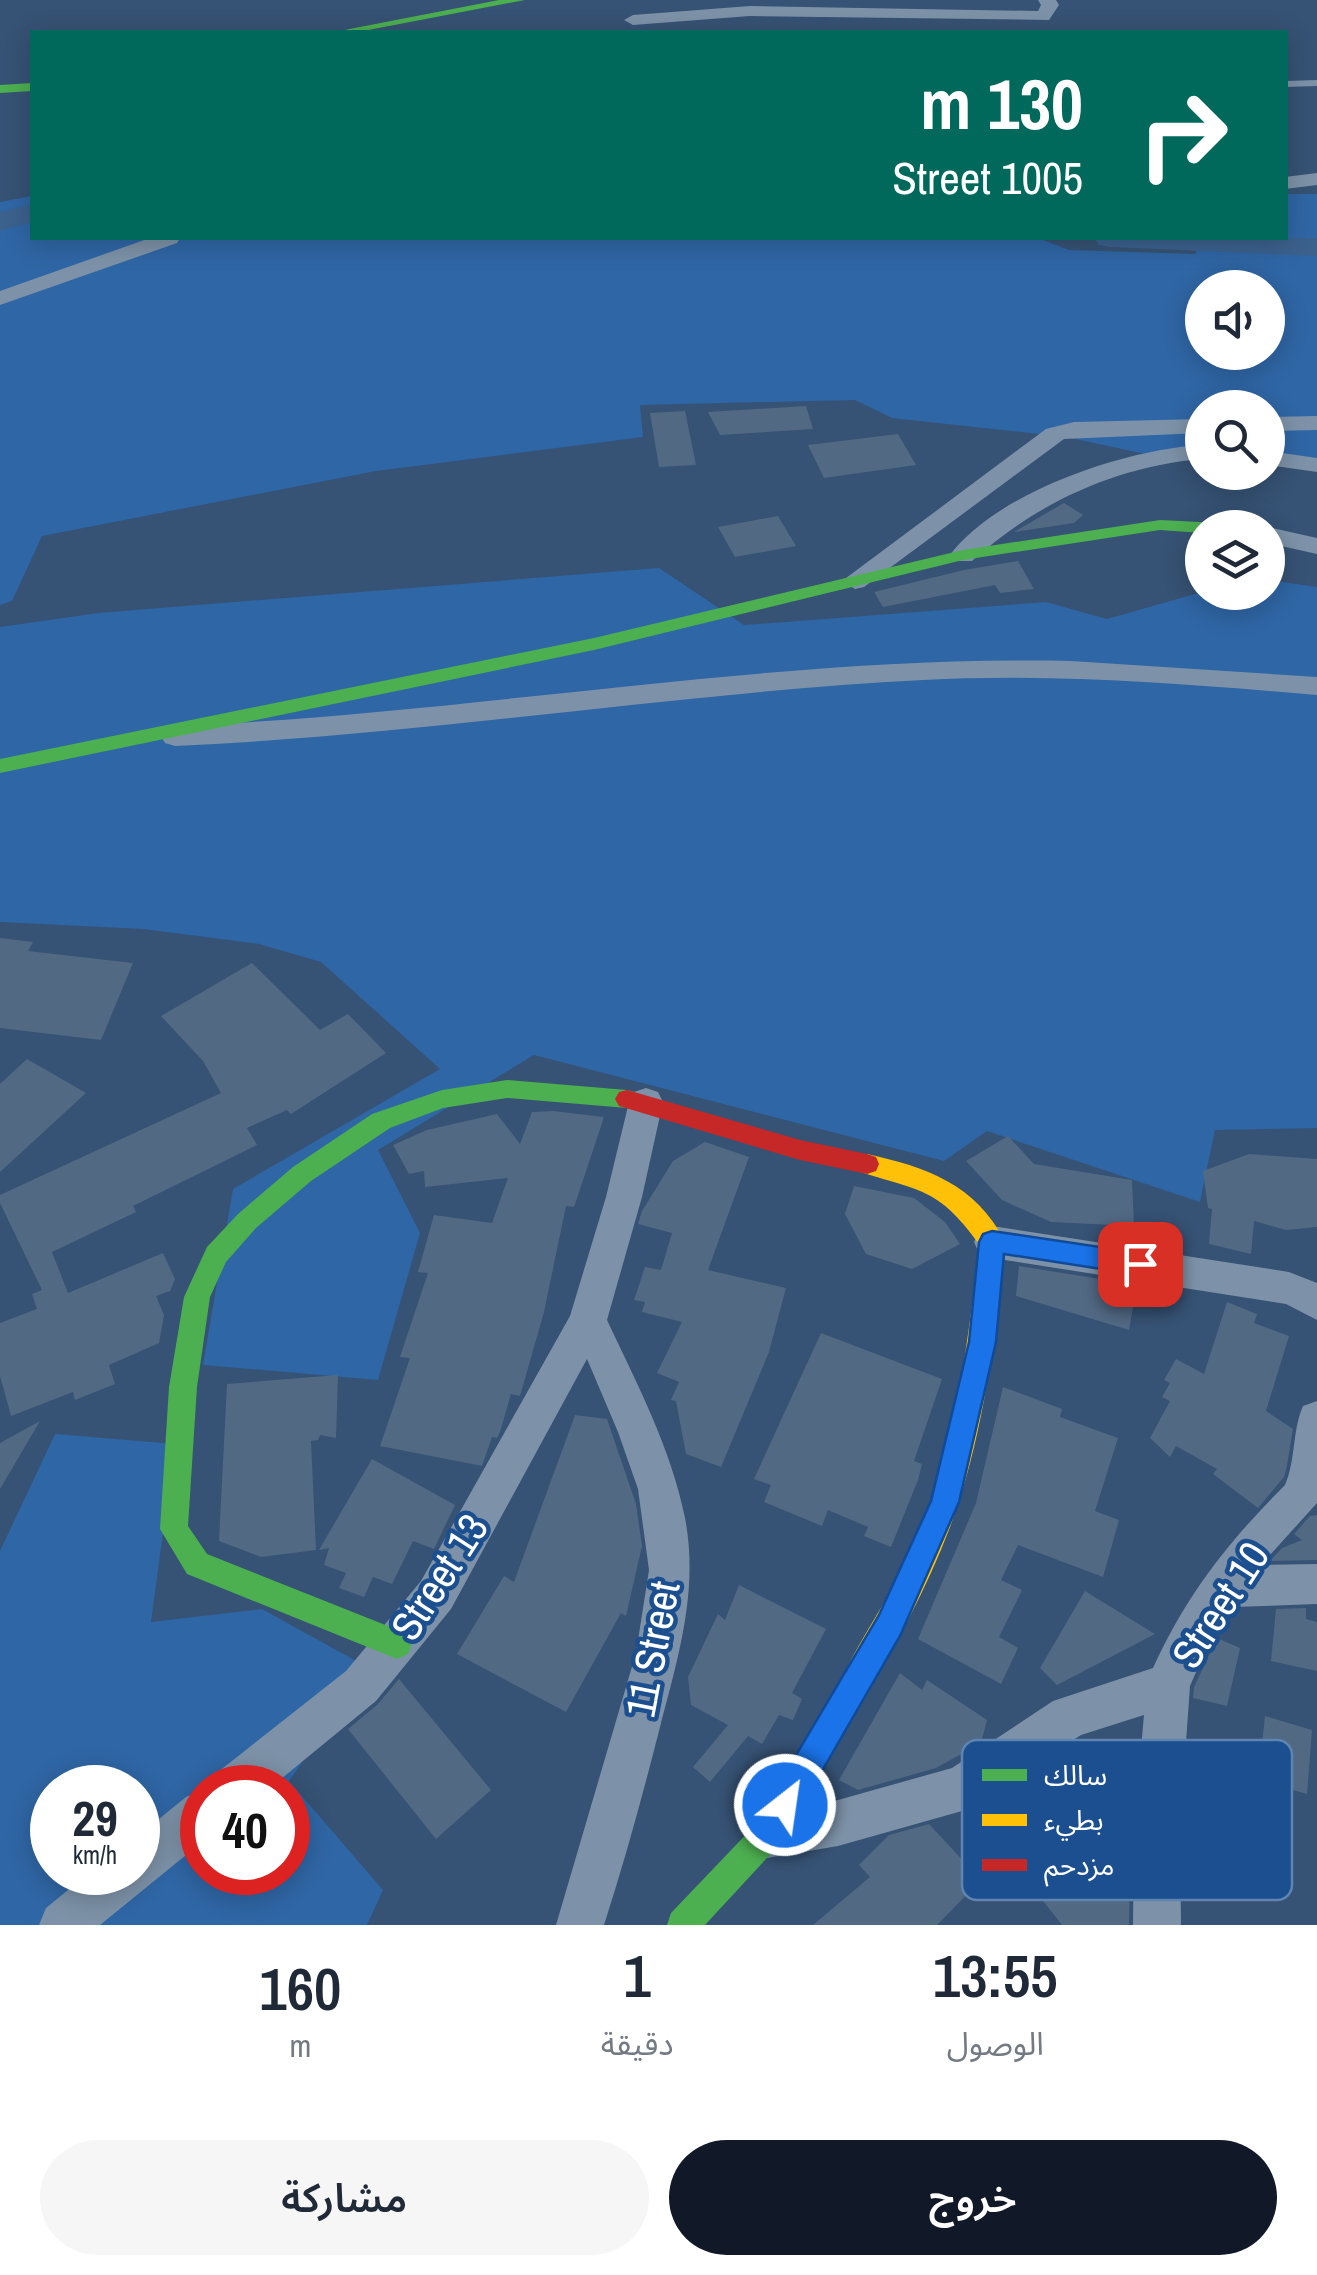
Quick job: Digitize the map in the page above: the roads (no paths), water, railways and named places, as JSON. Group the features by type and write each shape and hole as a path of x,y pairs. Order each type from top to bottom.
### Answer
{"street":[{"path":"351,30 519,0"},
{"path":"633,20 750,11 1042,16 1050,5 1046,0"},
{"path":"0,89 30,87"},
{"path":"1288,182 1317,179"},
{"path":"0,298 163,240"},
{"path":"1285,424 1317,423"},
{"path":"855,581 1055,434 1074,429 1185,426"},
{"path":"963,555 998,523 1120,465 1155,455 1185,453"},
{"path":"1285,460 1317,465"},
{"path":"0,766 594,644 963,555 1160,526 1185,527"},
{"path":"1285,539 1317,546"},
{"path":"132,738 375,726 788,681 927,671 1140,671 1317,686"},
{"path":"397,1644 197,1564 174,1529 183,1387 198,1297 216,1255 246,1220 302,1174 381,1121 442,1098 507,1089 646,1102 800,1150 926,1177 948,1188 966,1205 992,1242 982,1342 945,1502 890,1626 767,1835 683,1925"},
{"name":"Street 13","path":"263,1765 361,1686 436,1595 588,1320 624,1197 646,1102"},
{"path":"992,1242 1252,1281 1289,1288 1314,1300"},
{"name":"11 Street","path":"580,1925 607,1848 663,1631 670,1550 659,1491 632,1415 588,1320"},
{"name":"Street 10","path":"1164,1740 1168,1685 1192,1632 1246,1552 1299,1498 1310,1474 1317,1418"},
{"path":"1225,1586 1317,1584"},
{"path":"1034,1740 1069,1717 1168,1685"},
{"path":"767,1835 838,1823 962,1788"},
{"path":"160,1847 180,1831"},
{"path":"80,1921 105,1895"},
{"name":"Street 10","path":"1156,1900 1156,1925"}],"lane":[{"path":"1288,84 1317,83"}],"waterway":[{"path":"0,222 30,214"},
{"path":"1156,240 1317,247"}]}
